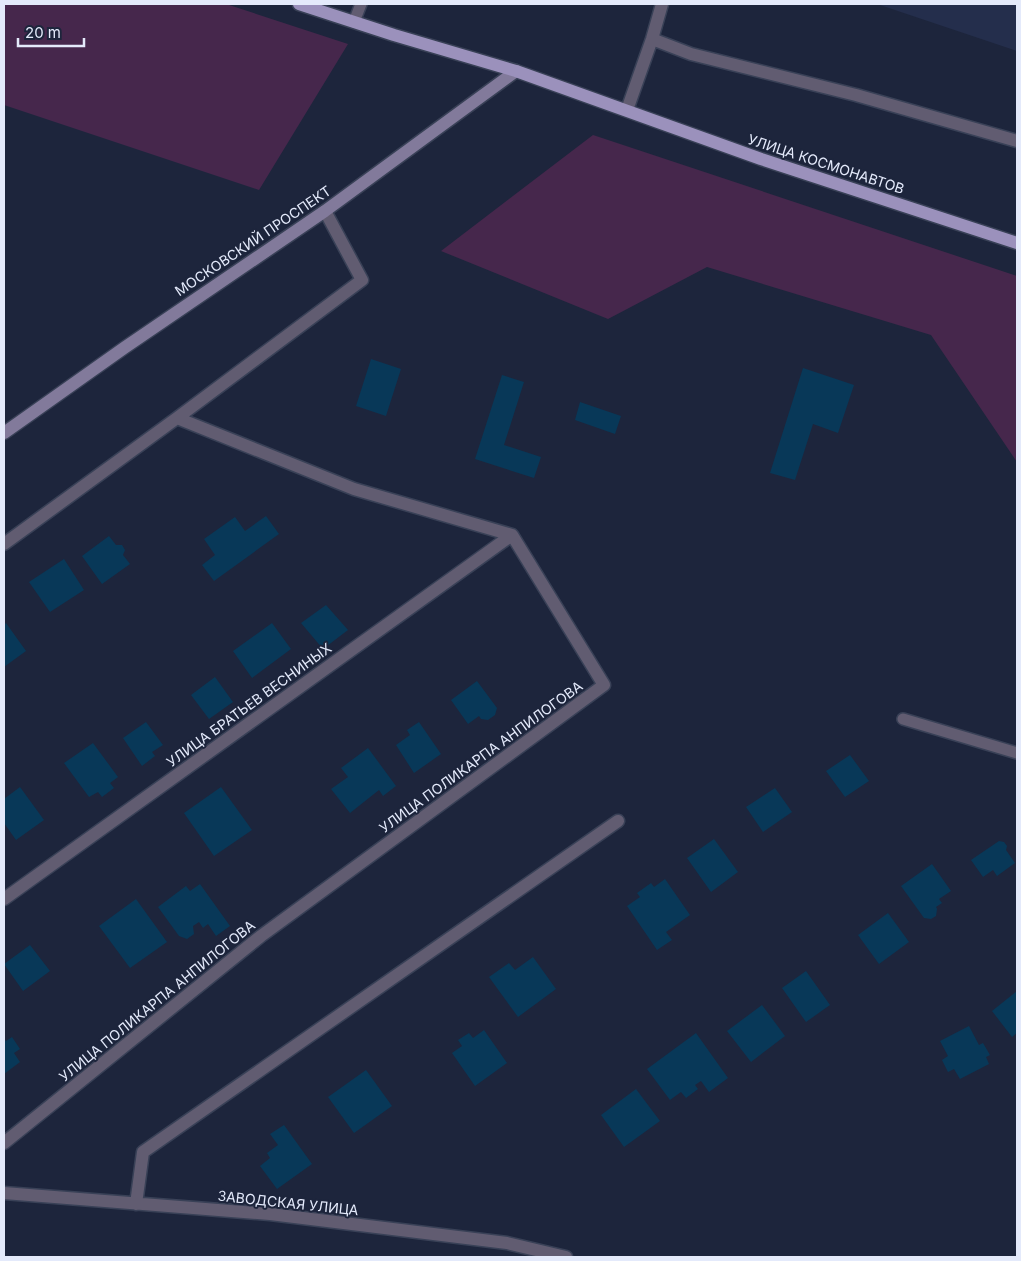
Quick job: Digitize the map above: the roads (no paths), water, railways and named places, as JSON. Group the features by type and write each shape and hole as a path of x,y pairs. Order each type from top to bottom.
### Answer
{"main road":[{"name":"УЛИЦА КОСМОНАВТОВ","path":"298,4 516,71 761,159 1017,243"},
{"name":"МОСКОВСКИЙ ПРОСПЕКТ","path":"4,433 124,348 325,211 516,71"}],"street":[{"path":"626,110 662,4"},
{"path":"652,38 691,54 856,95 1017,141"},
{"path":"4,544 362,280 325,211"},
{"path":"177,418 354,489 512,535"},
{"name":"УЛИЦА БРАТЬЕВ ВЕСНИНЫХ","path":"4,898 512,535"},
{"name":"УЛИЦА ПОЛИКАРПА АНПИЛОГОВА","path":"4,1143 261,936 604,685 512,535"},
{"path":"136,1204 143,1152 618,821"},
{"name":"ЗАВОДСКАЯ УЛИЦА","path":"4,1193 270,1214 507,1243 563,1257"}],"lane":[{"path":"354,22 361,4"},
{"path":"903,719 1017,754"}]}
